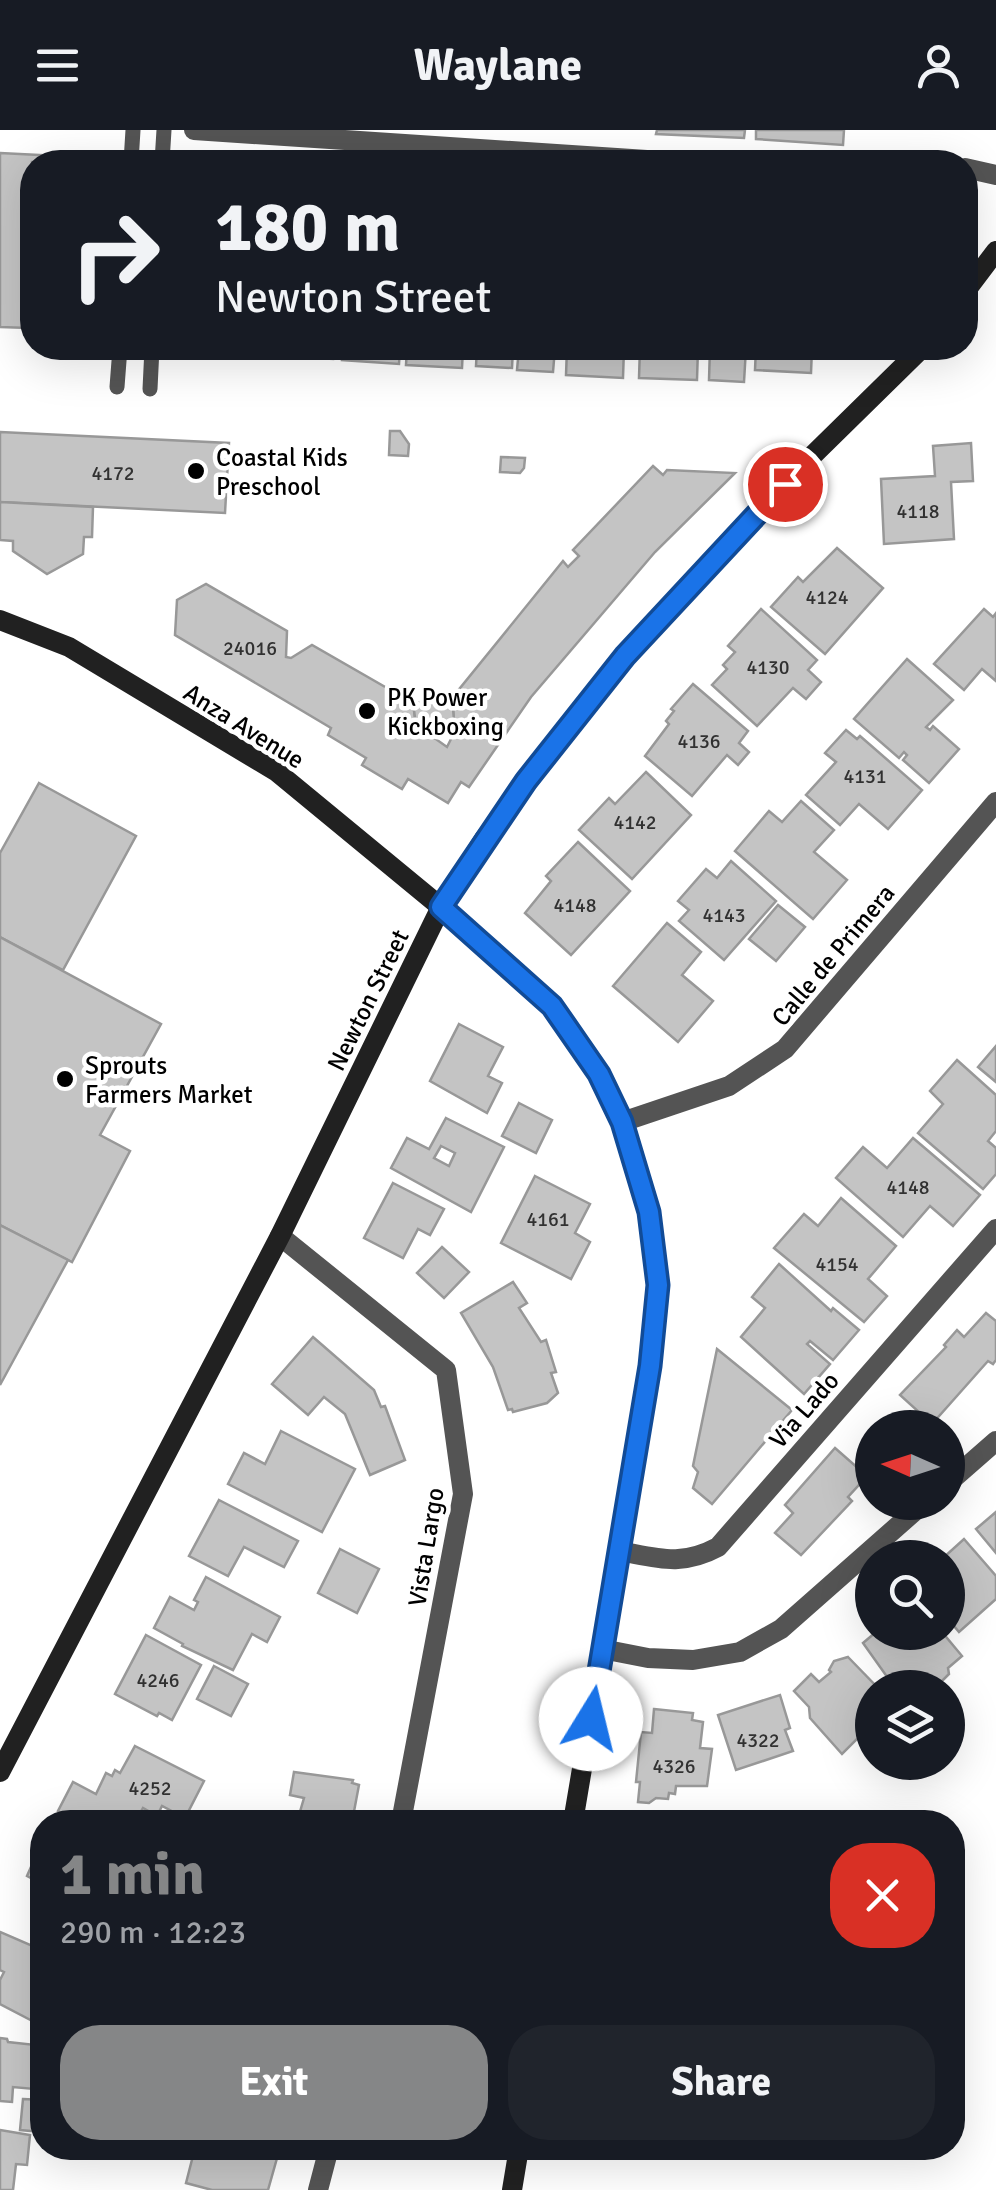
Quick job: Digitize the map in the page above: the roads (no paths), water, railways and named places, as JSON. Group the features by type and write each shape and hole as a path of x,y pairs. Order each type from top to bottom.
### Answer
{"street":[{"path":"194,130 496,150"},
{"path":"978,275 996,251"},
{"name":"Newton Street","path":"0,1772 280,1236 441,907 526,781 625,656 812,456 910,360"},
{"name":"Anza Avenue","path":"0,620 69,647 277,772 441,907 552,1006 599,1074 622,1122 649,1212 658,1285 650,1366 575,1810"},
{"name":"Calle de Primera","path":"622,1122 729,1086 785,1049 996,802"},
{"name":"Via Lado","path":"619,1551 678,1561 698,1558 718,1547 996,1229"},
{"name":"Vista Largo","path":"280,1236 446,1370 464,1494 403,1810"},
{"path":"965,1468 996,1441"},
{"path":"602,1650 693,1660 740,1652 781,1628 904,1520"},
{"path":"318,2190 327,2160"},
{"path":"512,2190 517,2160"}],"lane":[{"path":"118,387 119,360"},
{"path":"150,389 151,360"}],"place":[{"name":"Coastal Kids Preschool","path":"196,471"},
{"name":"PK Power Kickboxing","path":"367,711"},
{"name":"Sprouts Farmers Market","path":"65,1079"}]}
